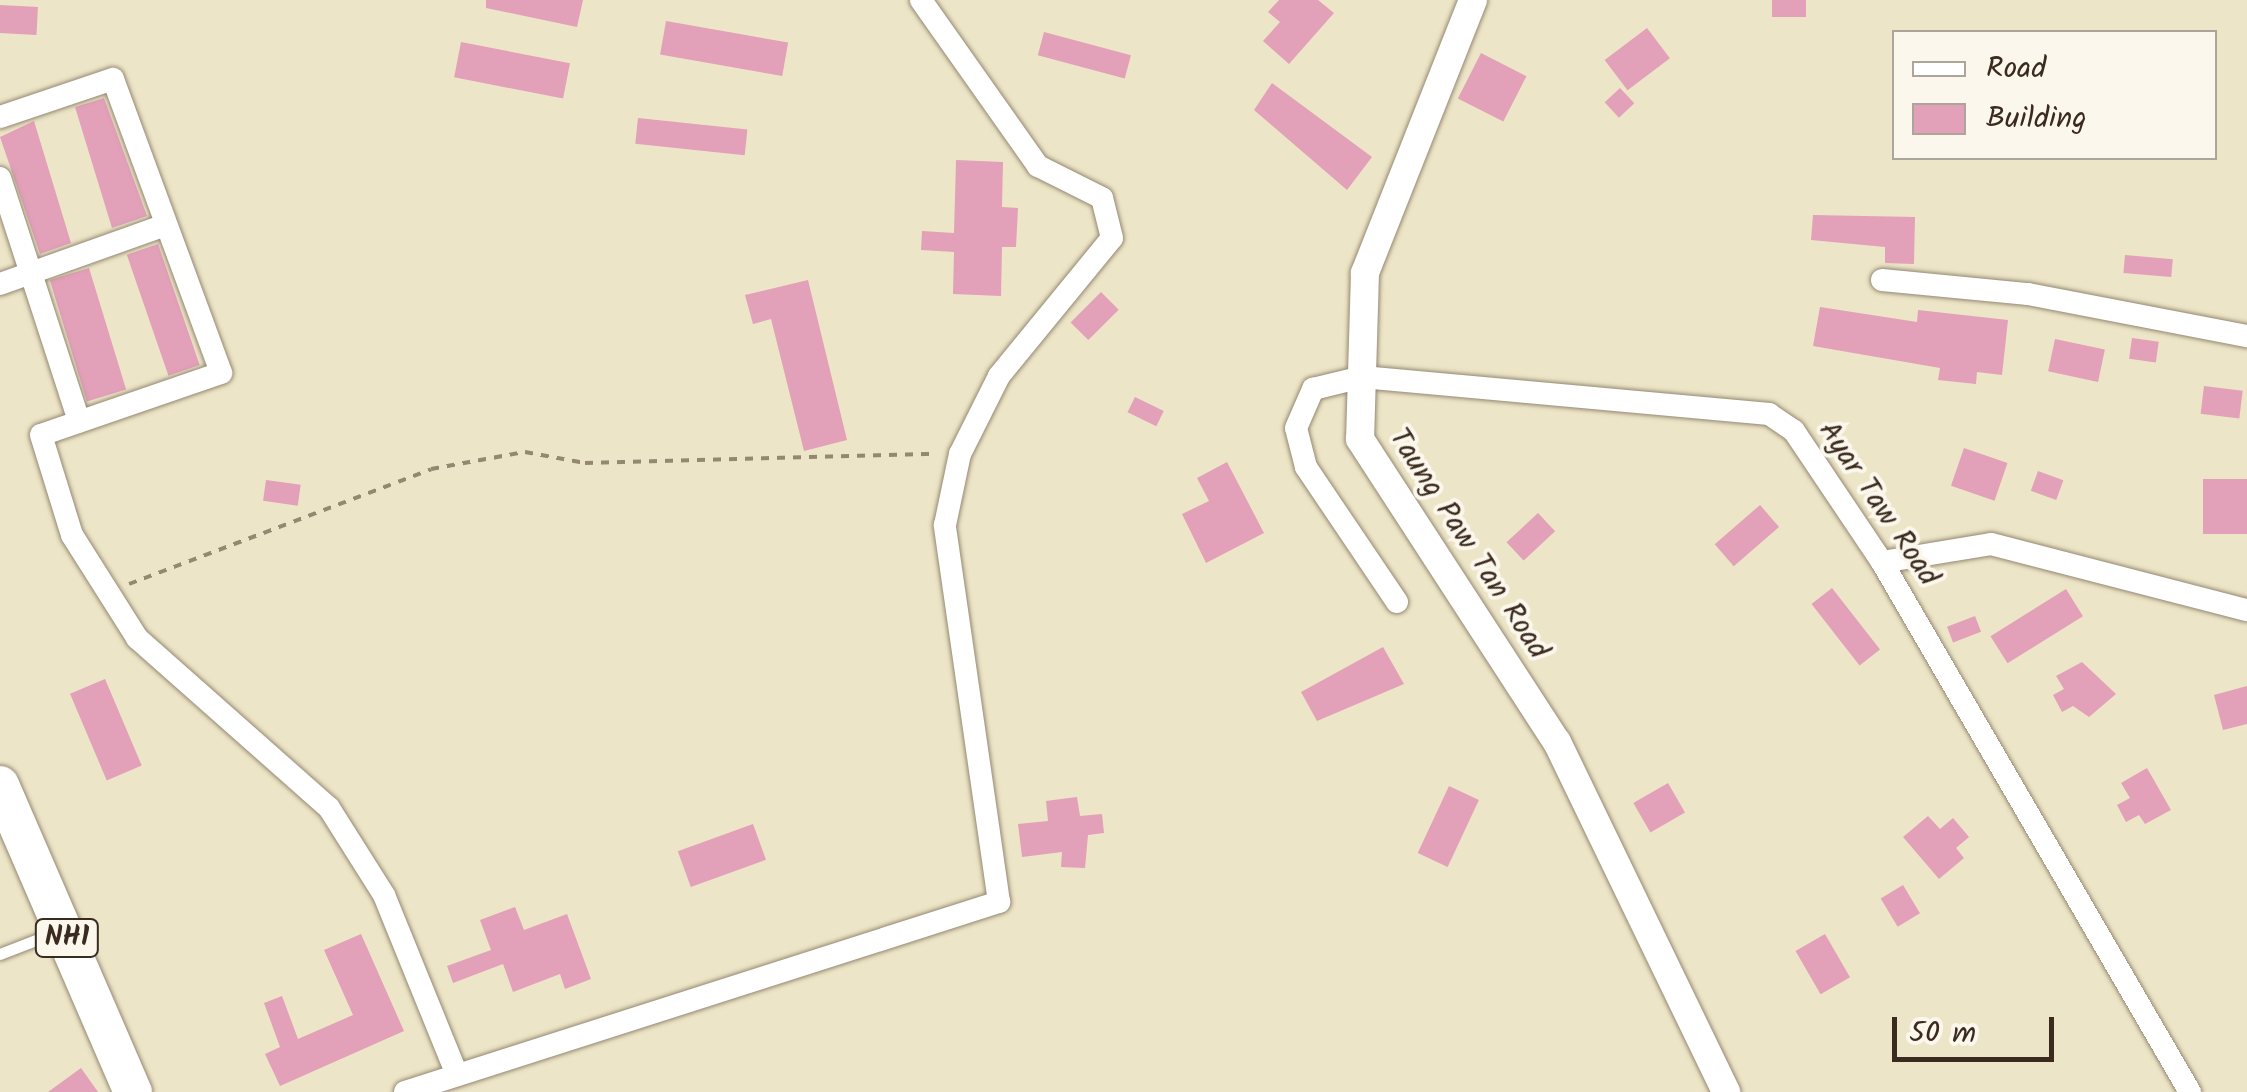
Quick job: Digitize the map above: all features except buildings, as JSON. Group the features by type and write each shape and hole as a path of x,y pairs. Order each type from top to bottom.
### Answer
{"highway":[{"name":"NH1","path":"0,785 133,1092"}],"street":[{"path":"405,1092 999,902 945,525 960,454 1028,332 1092,273 1112,238 1102,198 1038,166 921,0"},
{"name":"Taung Paw Tan Road","path":"1473,0 1365,273 1360,438 1557,742 1726,1092"},
{"path":"0,117 113,79 221,374 41,435 72,536 137,638 212,713 329,808 384,895 457,1075"},
{"path":"0,178 80,421"},
{"path":"0,284 166,225"},
{"path":"1882,280 2028,294 2247,336"},
{"name":"Ayar Taw Road","path":"1397,602 1306,467 1296,428 1313,389 1362,377 1769,414 1794,431 1882,562 2190,1092"},
{"path":"1882,562 1991,544 2247,610"}],"lane":[{"path":"0,954 63,930"}],"path":[{"path":"107,591 432,469 525,452 585,463 960,454"}]}
